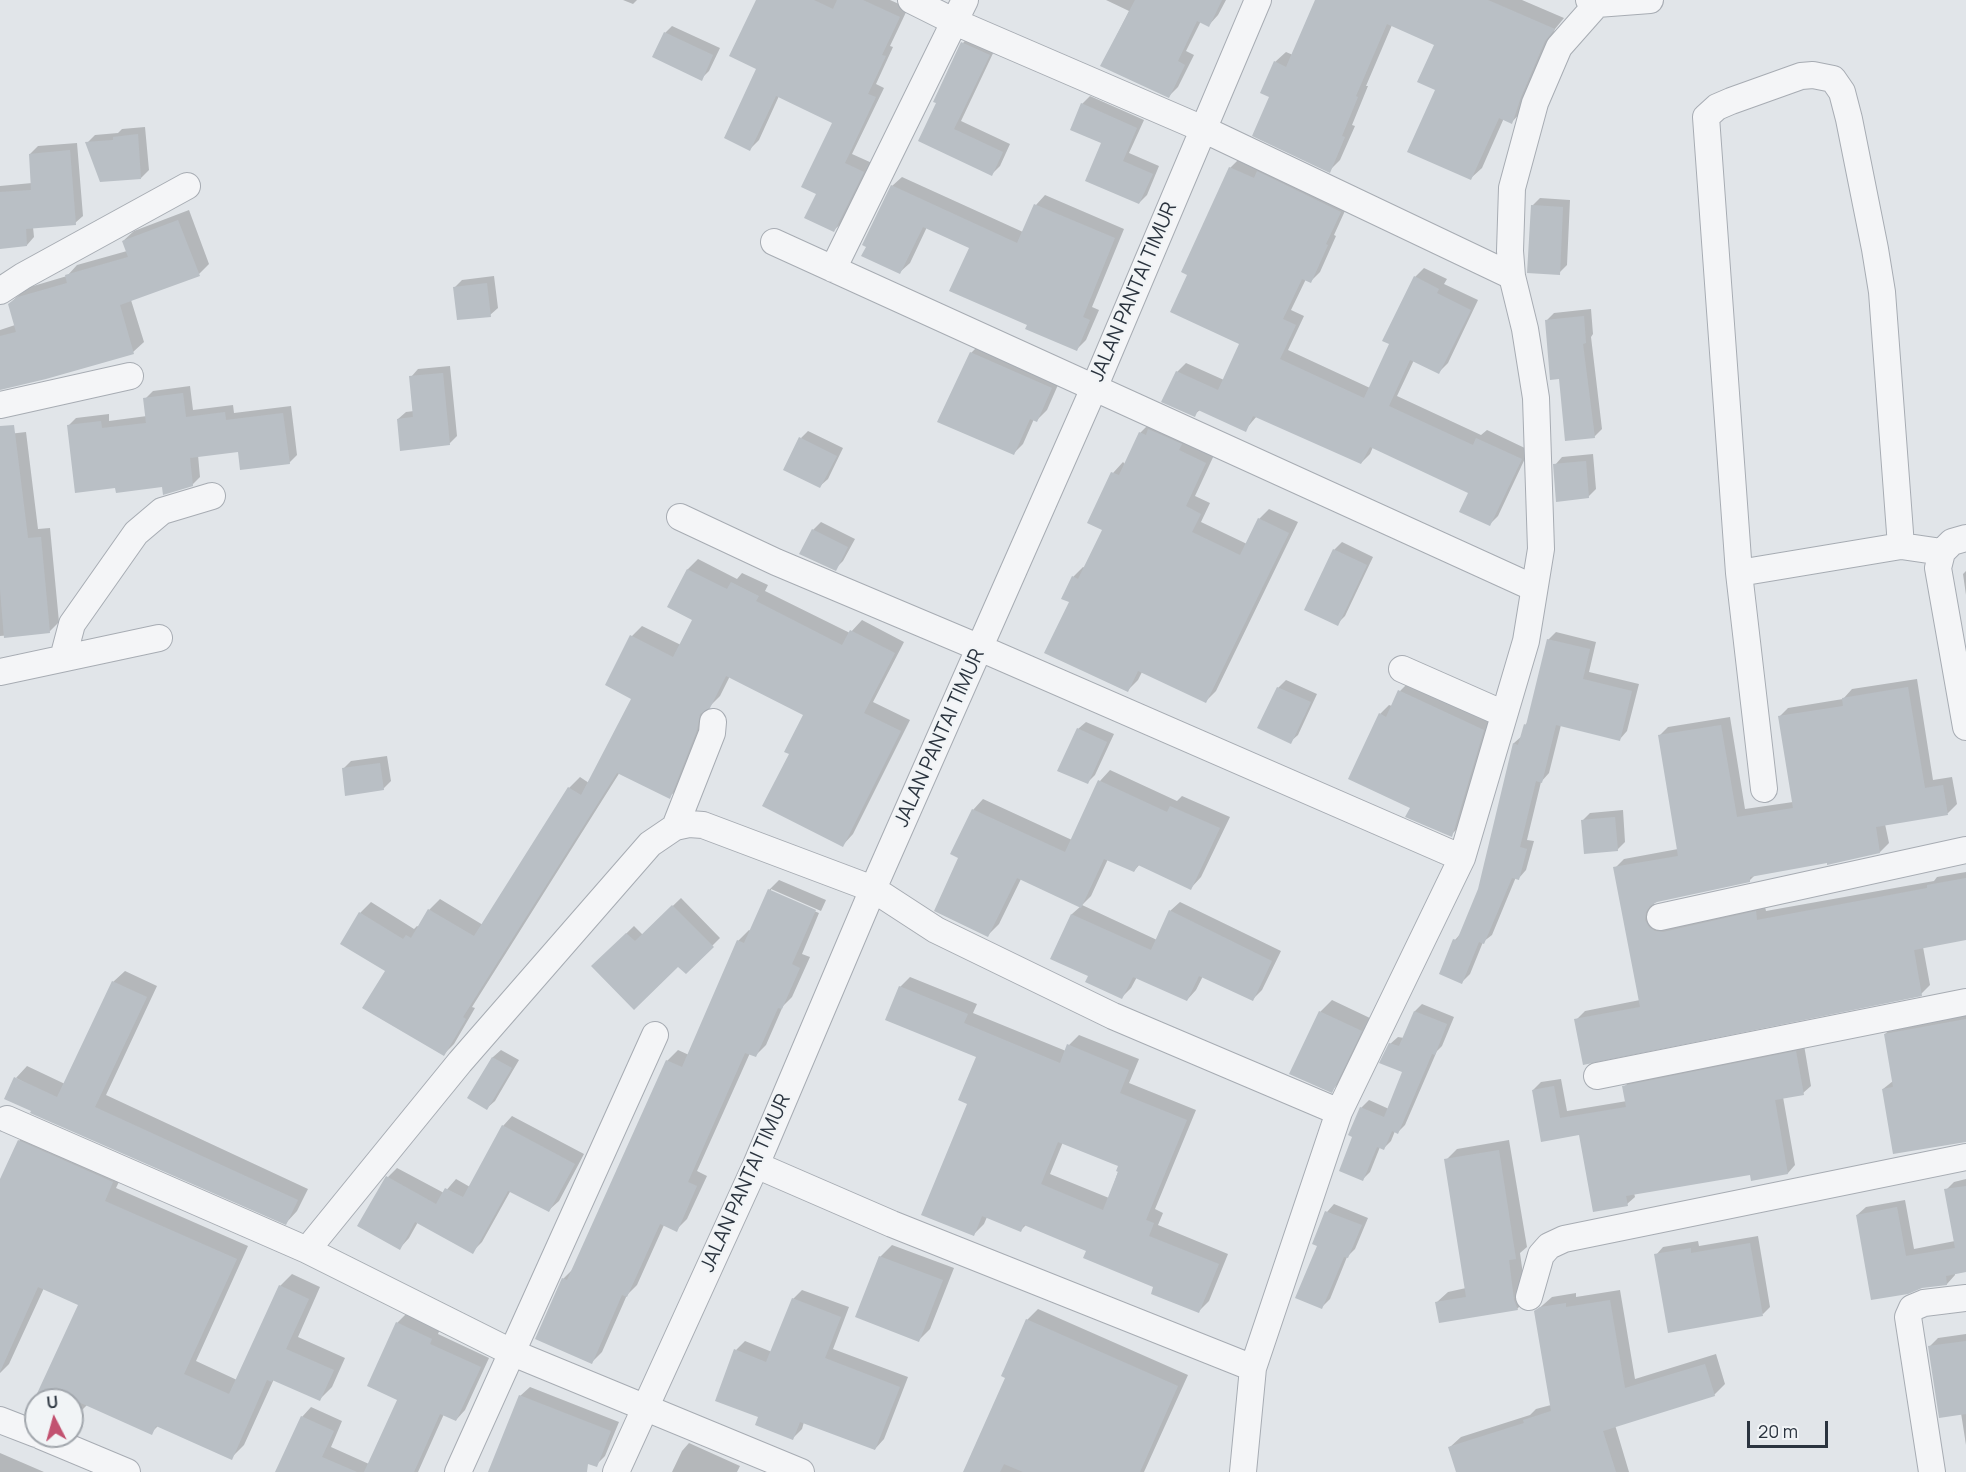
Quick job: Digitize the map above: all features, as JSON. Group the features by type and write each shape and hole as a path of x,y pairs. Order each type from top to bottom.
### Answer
{"street":[{"path":"911,0 960,11 1512,276"},
{"name":"JALAN PANTAI TIMUR","path":"616,1472 756,1165 873,890 1094,388 1258,0"},
{"path":"1243,1472 1253,1368 1339,1112 1462,858 1526,641 1541,549 1536,398 1525,329 1512,276 1510,251 1512,188 1535,103 1559,47 1593,2 1650,0"},
{"path":"833,269 960,11"},
{"path":"1764,789 1739,573 1706,117 1717,107 1801,76 1813,75 1833,79 1842,92 1847,111 1882,292 1901,546"},
{"path":"0,291 188,186"},
{"path":"774,242 1534,588"},
{"path":"0,405 130,376"},
{"path":"63,658 72,624 136,533 162,511 212,496"},
{"path":"681,517 776,562 980,648 1462,858"},
{"path":"1966,538 1952,542 1942,552 1938,568 1966,727"},
{"path":"1739,573 1901,546 1942,552"},
{"path":"0,672 159,638"},
{"path":"1402,669 1504,714"},
{"path":"675,827 712,733 713,722"},
{"path":"308,1250 460,1062 650,844 675,827 689,824 703,825 873,890 936,930 1093,1006 1339,1112"},
{"path":"1660,917 1966,850"},
{"path":"1597,1076 1966,1002"},
{"path":"458,1472 655,1035"},
{"path":"7,1119 308,1250 513,1353 801,1472"},
{"path":"1529,1297 1541,1255 1549,1246 1564,1239 1966,1157"},
{"path":"756,1165 903,1228 1253,1368"},
{"path":"1932,1472 1908,1317 1912,1308 1924,1303 1966,1298"},
{"path":"0,1420 24,1429"},
{"path":"70,1448 127,1472"}],"building":[{"path":"756,0 814,0 833,9 837,0 863,0 900,17 882,55 886,56 868,94 876,97 845,163 864,172 834,232 804,218 816,194 801,187 832,123 776,96 750,151 724,138 756,69 729,56"},
{"path":"1135,0 1222,0 1209,27 1197,21 1178,61 1185,65 1169,98 1100,66"},
{"path":"1315,0 1488,0 1555,29 1545,41 1512,124 1499,118 1471,180 1407,152 1435,90 1417,82 1434,45 1387,24 1356,96 1358,97 1342,136 1345,137 1330,173 1252,136 1269,97 1260,93 1274,61 1286,67"},
{"path":"664,32 713,55 702,81 652,57"},
{"path":"961,42 990,55 954,129 1003,152 992,176 918,141"},
{"path":"1081,103 1137,128 1123,161 1153,174 1139,204 1085,181 1101,143 1070,130"},
{"path":"138,134 141,179 100,182 85,142 113,140 113,137"},
{"path":"70,150 76,225 26,229 27,246 0,249 0,192 31,190 29,154"},
{"path":"1229,167 1254,178 1257,171 1341,212 1311,283 1302,279 1283,319 1296,325 1280,359 1364,398 1389,344 1382,341 1414,276 1439,289 1437,293 1471,310 1439,374 1410,360 1389,406 1473,445 1476,438 1522,459 1490,526 1459,512 1468,493 1370,447 1361,464 1253,416 1246,432 1198,410 1195,417 1161,402 1176,371 1218,390 1239,344 1170,312 1187,275 1181,272"},
{"path":"891,185 1017,243 1034,204 1115,238 1083,317 1090,320 1077,351 1025,329 1027,325 949,291 969,248 923,227 900,274 861,256 866,247 862,245"},
{"path":"1531,205 1563,207 1560,275 1527,273"},
{"path":"178,220 200,276 120,305 134,354 0,390 0,336 16,332 8,304 18,297 67,283 65,275 128,257 122,241"},
{"path":"487,283 491,317 457,320 453,287"},
{"path":"1584,316 1586,343 1583,344 1595,438 1565,441 1559,379 1550,380 1545,320"},
{"path":"970,352 1052,388 1037,422 1030,419 1014,455 937,422"},
{"path":"443,373 450,445 400,451 397,419 413,417 409,376"},
{"path":"183,393 186,417 225,412 226,420 283,413 290,464 240,470 238,452 190,458 193,486 163,495 162,487 116,493 115,488 75,493 67,425 101,421 102,428 146,423 143,398"},
{"path":"14,425 28,538 41,537 50,633 4,638 0,589 0,426"},
{"path":"1148,429 1182,444 1179,450 1206,463 1186,506 1201,514 1192,532 1240,555 1258,518 1289,533 1206,703 1138,671 1128,692 1044,653 1069,602 1061,599 1072,576 1078,579 1102,530 1087,523 1111,472 1119,475 1139,432 1146,435"},
{"path":"799,437 837,456 820,488 783,470"},
{"path":"1586,461 1589,498 1556,502 1553,464"},
{"path":"812,529 848,547 836,571 799,554"},
{"path":"1333,549 1367,565 1338,626 1304,610"},
{"path":"687,569 727,589 731,582 759,596 756,601 842,645 850,630 895,653 864,713 901,731 843,847 762,806 789,754 784,752 803,715 726,676 710,708 700,714 697,730 670,799 617,773 463,1017 466,1019 444,1056 362,1008 385,971 340,944 359,912 403,939 406,935 411,938 428,909 474,936 568,787 581,795 631,699 605,685 630,635 673,657 692,620 667,607"},
{"path":"1547,639 1590,649 1583,679 1632,691 1620,741 1556,725 1542,783 1536,781 1520,847 1527,849 1519,880 1512,878 1484,944 1479,942 1462,984 1439,974 1453,939 1457,940 1478,889 1513,743 1518,745 1524,724 1526,725"},
{"path":"1277,687 1311,702 1291,744 1257,728"},
{"path":"1908,687 1925,788 1943,785 1948,815 1876,827 1880,853 1827,865 1827,863 1750,877 1750,882 1657,902 1646,912 1645,920 1655,931 1663,932 1756,911 1757,920 1927,888 1927,885 1966,878 1966,940 1914,950 1922,996 1583,1065 1574,1019 1640,1007 1613,867 1678,856 1658,735 1721,725 1737,817 1793,808 1778,716 1843,706 1842,698"},
{"path":"1398,690 1484,730 1452,837 1405,817 1410,808 1348,779 1379,713 1386,717"},
{"path":"1077,728 1107,742 1088,784 1057,771"},
{"path":"380,763 384,790 345,796 342,768"},
{"path":"1098,780 1167,812 1170,806 1220,828 1191,890 1138,865 1134,872 1104,859 1081,908 1017,878 988,937 934,911 958,858 950,854 972,809 1065,852"},
{"path":"1615,817 1618,851 1584,854 1581,820"},
{"path":"768,889 816,910 792,964 800,968 782,1009 778,1008 756,1057 745,1053 688,1182 697,1186 677,1232 660,1224 627,1297 622,1295 592,1364 535,1339 562,1278 567,1280 666,1060 682,1067 737,940 744,943"},
{"path":"672,905 714,947 686,974 678,967 634,1010 591,966 626,933 635,941"},
{"path":"1169,910 1272,961 1253,1001 1199,976 1187,1001 1133,977 1122,999 1085,982 1088,976 1050,959 1071,914 1151,950"},
{"path":"112,981 147,997 95,1107 298,1200 286,1225 30,1113 31,1111 4,1099 14,1077 57,1097"},
{"path":"899,986 968,1014 964,1023 1060,1063 1067,1044 1129,1070 1120,1093 1187,1120 1146,1220 1154,1223 1149,1236 1219,1264 1199,1313 1151,1294 1153,1287 1083,1258 1086,1251 1024,1225 1021,1232 982,1216 974,1236 921,1215 967,1104 958,1100 976,1057 885,1020","holes":["1058,1142 1118,1166 1116,1171 1118,1172 1103,1210 1041,1184"]},
{"path":"1319,1011 1362,1031 1332,1093 1289,1074"},
{"path":"1414,1011 1447,1024 1398,1134 1392,1131 1384,1150 1377,1147 1363,1181 1339,1171 1352,1137 1348,1135 1360,1107 1384,1117 1402,1072 1379,1063 1389,1043 1399,1046"},
{"path":"1966,1019 1966,1142 1893,1154 1882,1089 1893,1087 1884,1034"},
{"path":"1796,1051 1804,1095 1775,1100 1788,1174 1751,1181 1750,1175 1626,1196 1628,1206 1593,1212 1579,1135 1541,1142 1532,1090 1554,1086 1560,1118 1626,1107 1622,1086"},
{"path":"492,1057 512,1068 487,1110 467,1098"},
{"path":"502,1125 575,1164 549,1212 508,1191 473,1254 415,1222 400,1250 357,1226 386,1176 436,1204 445,1188 463,1197"},
{"path":"18,1140 113,1182 105,1201 237,1259 184,1374 229,1394 279,1285 309,1299 286,1349 334,1370 320,1401 272,1380 272,1382 267,1380 232,1460 156,1426 152,1435 84,1404 84,1388 40,1388 78,1305 38,1287 0,1372 0,1179"},
{"path":"1499,1150 1516,1259 1509,1260 1514,1300 1518,1310 1439,1323 1435,1302 1466,1297 1444,1159"},
{"path":"1966,1186 1966,1272 1946,1276 1947,1285 1922,1288 1908,1294 1871,1300 1856,1215 1897,1207 1906,1256 1955,1248 1944,1189"},
{"path":"1325,1211 1362,1225 1348,1258 1344,1257 1322,1309 1295,1298 1317,1246 1312,1244"},
{"path":"1750,1243 1763,1316 1668,1333 1654,1254 1691,1248 1691,1253"},
{"path":"879,1256 943,1280 919,1342 855,1317"},
{"path":"792,1298 841,1317 825,1358 900,1387 875,1450 800,1422 793,1440 755,1425 758,1417 715,1401 734,1349 766,1362"},
{"path":"1610,1300 1625,1388 1705,1364 1715,1396 1603,1431 1616,1472 1456,1472 1448,1447 1524,1423 1523,1420 1551,1411 1534,1311 1540,1307 1566,1303 1566,1307"},
{"path":"1026,1319 1178,1386 1140,1472 1023,1472 1004,1464 1000,1472 963,1472 1005,1378 1001,1376"},
{"path":"396,1322 432,1339 430,1344 481,1367 456,1421 440,1414 414,1472 364,1472 397,1400 367,1386"},
{"path":"1966,1341 1966,1414 1939,1418 1928,1346"},
{"path":"519,1395 611,1431 597,1467 588,1464 587,1472 488,1472"},
{"path":"301,1416 334,1431 322,1457 357,1472 275,1472"}]}
